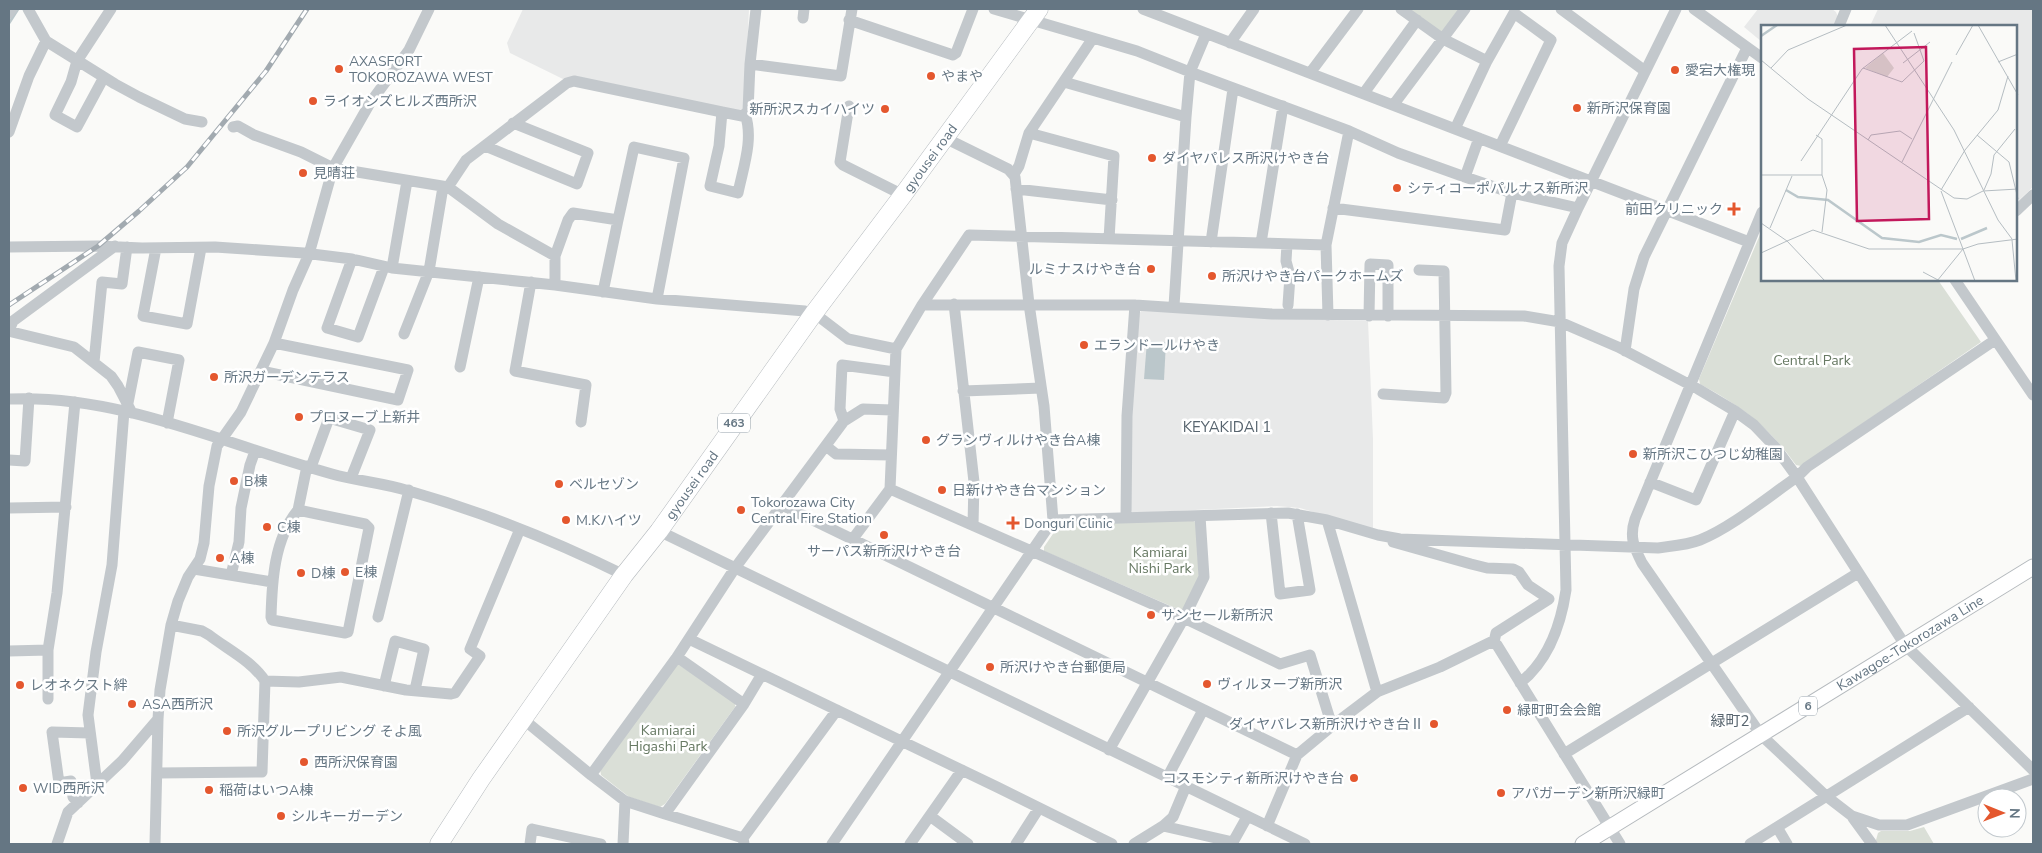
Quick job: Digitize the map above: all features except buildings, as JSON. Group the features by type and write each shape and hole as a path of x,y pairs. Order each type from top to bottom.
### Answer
{"highway":[{"name":"gyousei road","path":"439,844 481,779 624,575 659,530 814,313 1035,14"}],"main road":[{"name":"Kawagoe-Tokorozawa Line","path":"1583,844 2033,567"}],"street":[{"path":"9,13 12,9"},
{"path":"104,76 77,127 56,115 71,82 77,61 111,9"},
{"path":"155,844 160,690 171,625 178,601 200,558 204,544 208,486 218,446 241,412 274,343 293,290 309,254 333,168 370,102 412,44 429,9"},
{"path":"404,334 429,271 445,187 466,160 567,83 574,81 742,116 748,111 750,64 756,9"},
{"path":"750,64 841,76 851,14 953,55 956,54 973,9"},
{"path":"994,9 1035,14 1093,38 1137,51 1233,89 1349,131 1398,153 1465,177 1512,193 1578,208"},
{"path":"1230,43 1254,9"},
{"path":"1310,73 1358,9"},
{"path":"1401,9 1442,39 1487,61"},
{"path":"1394,104 1465,9"},
{"path":"1561,9 1645,71"},
{"path":"1520,683 1544,655 1561,621 1566,590 1560,322 1560,256 1562,243 1591,180 1676,9"},
{"path":"1694,9 1761,57"},
{"path":"1839,25 1845,9"},
{"path":"28,10 46,41 77,61 180,117 202,122"},
{"path":"1148,10 1206,34 1394,104 1749,242"},
{"path":"1455,129 1487,61 1514,13 1551,40 1500,146"},
{"path":"1364,94 1417,20"},
{"path":"1174,306 1190,72 1206,34"},
{"path":"832,844 1053,520 1041,388 1014,174 1019,166 1029,133 1093,38"},
{"path":"9,132 29,76 46,41"},
{"path":"1625,351 1639,272 1666,210 1746,48"},
{"path":"1064,82 1186,117"},
{"path":"1211,242 1233,89"},
{"path":"849,106 840,162 842,165 903,195"},
{"path":"1261,244 1283,106"},
{"path":"722,112 719,146 710,186 738,193 748,146 745,114"},
{"path":"484,146 577,184 588,152 513,123"},
{"path":"233,127 238,126 254,135 301,152 333,168 445,187 498,224 555,256"},
{"path":"1328,316 1326,245 1349,131"},
{"path":"1029,133 1114,156 1109,239"},
{"path":"945,138 1014,174"},
{"path":"1465,177 1479,138"},
{"path":"603,292 634,147 684,158 657,299"},
{"path":"352,259 327,328 358,337 388,267 407,181"},
{"path":"1016,189 1112,200"},
{"path":"1333,208 1504,230 1512,193"},
{"path":"2017,210 2033,195"},
{"path":"555,285 555,256 568,220 573,213 618,220"},
{"path":"1761,214 1631,532 1634,547 1642,563 1761,735 1826,796 1852,816 1872,844"},
{"path":"852,540 890,489 896,350 922,304 969,234 1326,245"},
{"path":"1287,244 1286,261 1290,276 1288,305"},
{"path":"115,246 12,321 10,328 12,332 18,334 74,347 111,376 118,386 128,409"},
{"path":"94,362 102,282 122,284 127,246"},
{"path":"9,247 215,247 309,254 352,259 388,267 531,282 657,299 814,313 848,339 896,350"},
{"path":"156,248 143,316 187,324 201,248"},
{"path":"1369,316 1370,264 1388,265 1388,316"},
{"path":"1383,394 1444,398 1446,393 1444,271 1420,270"},
{"path":"460,367 478,277"},
{"path":"1956,281 2033,395"},
{"path":"531,282 514,371 586,385 581,422"},
{"path":"922,304 1174,306 1272,314 1328,316 1524,316 1560,322 1625,351 1690,385 1735,411 1765,436 1797,476 1905,645 2033,770"},
{"path":"954,304 974,482 974,525"},
{"path":"1126,518 1127,416 1135,305"},
{"path":"1378,535 1400,538 1658,548 1700,540 1724,527 1807,467 1995,340"},
{"path":"261,372 398,400 408,370 274,343"},
{"path":"97,784 88,715 96,652 112,565 128,409 138,352 179,360 167,423"},
{"path":"844,421 840,409 842,365 895,372"},
{"path":"963,391 1041,388"},
{"path":"9,399 29,398 128,409 255,451 351,478 409,490 520,529 624,575"},
{"path":"9,460 25,461 29,398"},
{"path":"48,699 48,650 57,593 75,402"},
{"path":"591,775 677,657 735,568 844,421 862,409 892,410"},
{"path":"1650,482 1696,500 1735,411"},
{"path":"298,510 365,524 369,528 348,632 318,629 272,620 272,582 285,528 298,510 309,466 328,418 370,430 351,478"},
{"path":"826,446 836,454 890,455"},
{"path":"231,575 239,542 241,508 250,465 255,451"},
{"path":"890,489 1184,618 1280,664 1310,655 1332,726"},
{"path":"378,616 409,490"},
{"path":"782,505 1297,755"},
{"path":"9,508 66,507"},
{"path":"1053,520 1271,513 1297,514 1327,520 1378,535 1406,546 1471,564 1487,568 1513,569 1519,572 1528,585 1549,599 1496,633 1494,642 1620,844"},
{"path":"1271,513 1280,594 1310,590 1297,514"},
{"path":"1110,750 1184,618 1204,578 1200,516"},
{"path":"1327,520 1377,692"},
{"path":"265,681 299,682 341,676 384,686 455,693 480,656 470,649 520,529"},
{"path":"659,530 949,673 1305,844"},
{"path":"194,569 272,582"},
{"path":"1564,754 1858,573"},
{"path":"158,773 262,772 265,681 260,673 250,664 209,635 202,631 171,625"},
{"path":"689,639 1112,844"},
{"path":"384,686 395,641 424,649 415,690"},
{"path":"1267,826 1297,755 1332,726 1377,692 1440,667 1488,642 1494,642"},
{"path":"9,651 48,650"},
{"path":"677,657 744,704"},
{"path":"665,814 744,704 762,674"},
{"path":"1750,844 1969,707"},
{"path":"524,719 625,801 743,841 837,710"},
{"path":"1167,778 1203,710"},
{"path":"57,844 68,812 122,761 158,719"},
{"path":"78,803 73,797 71,781 59,783 52,732 90,734"},
{"path":"910,844 962,770"},
{"path":"1852,816 1879,825 1906,825 2033,779"},
{"path":"1134,844 1163,826 1173,817 1186,786"},
{"path":"623,844 625,801"},
{"path":"1016,844 1039,808"},
{"path":"930,816 968,844"},
{"path":"1163,826 1233,842 1247,817"},
{"path":"1777,827 1786,844"},
{"path":"530,844 532,830 601,844"}],"shaded area":[{"path":"523,9 749,9 744,110 742,112 565,80 510,53 507,43"},
{"path":"1758,9 1832,9 1838,17 1834,25 1761,25 1761,41 1744,27"},
{"path":"1878,9 2033,9 2033,187 2017,202 2017,25 1870,25"},
{"path":"1142,310 1263,318 1368,321 1373,439 1373,530 1300,508 1277,506 1133,513 1130,509 1132,416 1139,314"},
{"path":"1147,341 1166,342 1164,380 1144,379"}],"green space":[{"path":"1409,9 1459,9 1443,31 1439,31"},
{"name":"Central Park","path":"1761,232 1761,281 1939,281 1981,342 1801,466 1796,465 1785,450 1753,418 1730,401 1700,384 1699,379"},
{"name":"Kamiarai Nishi Park","path":"1192,520 1196,523 1199,578 1184,609 1180,610 1044,551 1044,547 1059,525"},
{"name":"Kamiarai Higashi Park","path":"676,663 735,701 735,707 665,804 660,807 629,797 601,775 600,769"},
{"path":"1924,827 1934,844 1877,844 1878,833 1881,831 1910,831"}],"waterway":[{"path":"9,23 18,9"}],"railway":[{"path":"9,305 98,246 187,167 266,71 307,9"}],"place":[{"name":"AXASFORT TOKOROZAWA WEST","path":"339,69"},
{"name":"愛宕大権現","path":"1675,70"},
{"name":"やまや","path":"931,76"},
{"name":"ライオンズヒルズ西所沢","path":"313,101"},
{"name":"新所沢保育園","path":"1577,108"},
{"name":"新所沢スカイハイツ","path":"885,109"},
{"name":"ダイヤパレス所沢けやき台","path":"1152,158"},
{"name":"見晴荘","path":"303,173"},
{"name":"シティコーポパルナス新所沢","path":"1397,188"},
{"name":"前田クリニック","path":"1734,209"},
{"name":"ルミナスけやき台","path":"1151,269"},
{"name":"所沢けやき台パークホームズ","path":"1212,276"},
{"name":"エランドールけやき","path":"1084,345"},
{"name":"所沢ガーデンテラス","path":"214,377"},
{"name":"プロヌーブ上新井","path":"299,417"},
{"name":"グランヴィルけやき台A棟","path":"926,440"},
{"name":"新所沢こひつじ幼稚園","path":"1633,454"},
{"name":"B棟","path":"234,481"},
{"name":"ベルセゾン","path":"559,484"},
{"name":"日新けやき台マンション","path":"942,490"},
{"name":"Tokorozawa City Central Fire Station","path":"741,510"},
{"name":"M.Kハイツ","path":"566,520"},
{"name":"Donguri Clinic","path":"1013,523"},
{"name":"C棟","path":"267,527"},
{"name":"サーパス新所沢けやき台","path":"884,535"},
{"name":"A棟","path":"220,558"},
{"name":"E棟","path":"345,572"},
{"name":"D棟","path":"301,573"},
{"name":"サンセール新所沢","path":"1151,615"},
{"name":"所沢けやき台郵便局","path":"990,667"},
{"name":"ヴィルヌーブ新所沢","path":"1207,684"},
{"name":"レオネクスト絆","path":"20,685"},
{"name":"ASA西所沢","path":"132,704"},
{"name":"緑町町会会館","path":"1507,710"},
{"name":"ダイヤパレス新所沢けやき台Ⅱ","path":"1434,724"},
{"name":"所沢グループリビング そよ風","path":"227,731"},
{"name":"西所沢保育園","path":"304,762"},
{"name":"コスモシティ新所沢けやき台","path":"1354,778"},
{"name":"WID西所沢","path":"23,788"},
{"name":"稲荷はいつA棟","path":"209,790"},
{"name":"アパガーデン新所沢緑町","path":"1501,793"},
{"name":"シルキーガーデン","path":"281,816"}],"district":[{"name":"KEYAKIDAI 1","path":"1227,427"},
{"name":"緑町2","path":"1730,721"}]}
